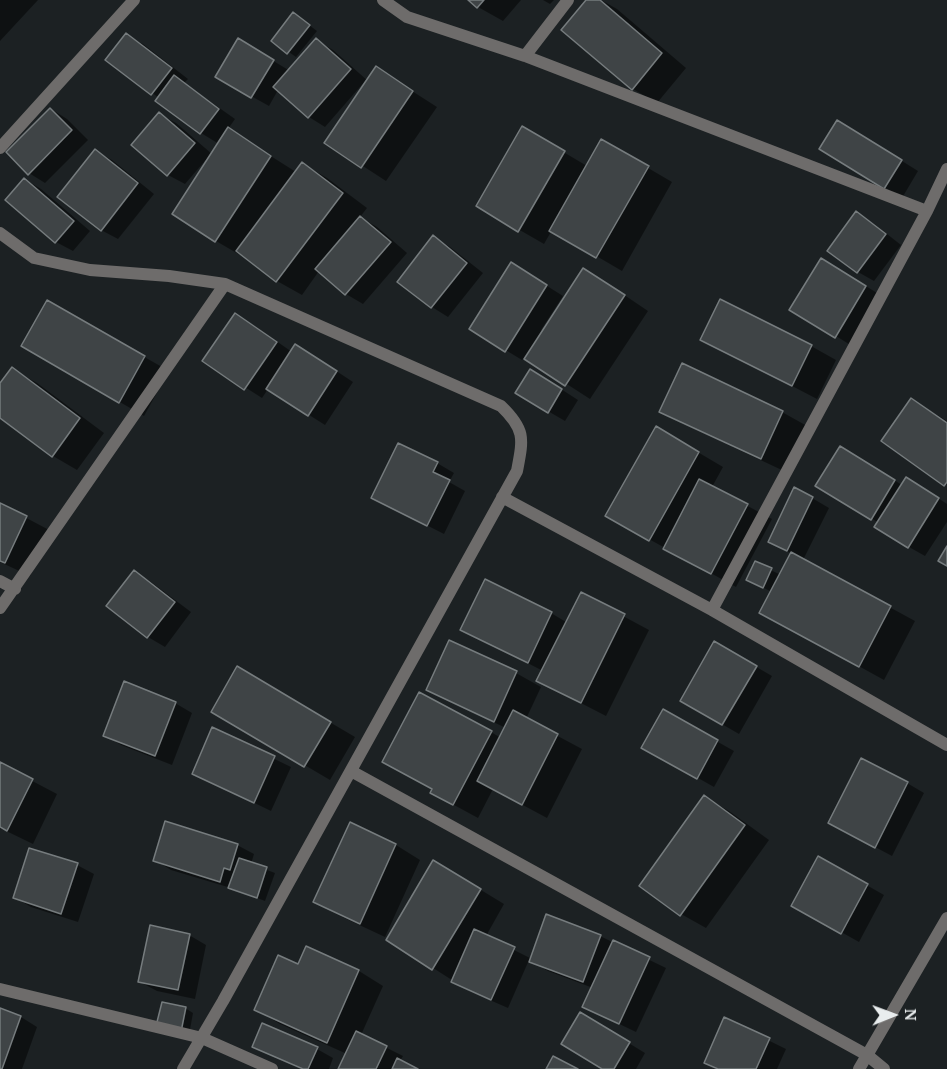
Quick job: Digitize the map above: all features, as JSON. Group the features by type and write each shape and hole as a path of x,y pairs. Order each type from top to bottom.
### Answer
{"street":[{"path":"383,0 407,17 525,56 927,211"},
{"path":"525,56 568,0"},
{"path":"0,148 129,2"},
{"path":"712,610 927,211 947,169"},
{"path":"0,233 34,258 90,270 169,276 225,284 501,406 515,419 522,442 517,471 183,1069"},
{"path":"0,608 225,284"},
{"path":"502,497 712,610 947,745"},
{"path":"0,581 15,589"},
{"path":"351,771 867,1055 884,1069"},
{"path":"859,1069 947,918"},
{"path":"0,989 202,1038 273,1069"}],"building":[{"path":"468,0 484,0 477,8"},
{"path":"586,0 600,0 662,53 632,90 561,30"},
{"path":"293,12 310,25 287,54 271,41"},
{"path":"126,33 172,68 151,95 105,60"},
{"path":"238,38 274,60 251,98 215,77"},
{"path":"316,38 351,69 308,118 273,87"},
{"path":"376,66 413,91 361,168 324,143"},
{"path":"174,75 219,109 200,134 155,101"},
{"path":"50,108 72,130 28,175 6,152"},
{"path":"159,112 195,143 167,176 131,145"},
{"path":"837,120 902,160 884,189 819,149"},
{"path":"522,126 565,151 518,232 476,206"},
{"path":"228,127 271,156 215,242 172,214"},
{"path":"601,139 649,166 596,258 549,231"},
{"path":"95,149 138,183 101,231 57,197"},
{"path":"302,162 343,193 276,282 236,251"},
{"path":"24,178 74,221 55,243 5,200"},
{"path":"856,211 886,234 857,273 827,251"},
{"path":"360,216 391,242 345,295 315,269"},
{"path":"433,235 467,263 431,308 397,282"},
{"path":"821,258 866,286 835,338 789,310"},
{"path":"511,262 547,285 505,352 469,329"},
{"path":"583,268 625,295 565,386 524,359"},
{"path":"720,299 812,345 792,386 700,340"},
{"path":"47,300 145,356 119,403 21,346"},
{"path":"235,313 277,342 244,390 202,361"},
{"path":"295,344 337,371 308,416 266,389"},
{"path":"682,363 783,411 761,459 659,412"},
{"path":"12,367 80,418 52,457 0,418 0,383"},
{"path":"530,369 562,389 548,413 515,393"},
{"path":"911,398 947,423 947,482 944,486 881,441"},
{"path":"656,426 699,452 649,541 605,516"},
{"path":"398,443 438,462 433,472 450,480 427,526 371,498"},
{"path":"840,446 895,480 871,520 815,486"},
{"path":"906,477 939,498 908,548 874,527"},
{"path":"699,479 748,504 711,574 663,549"},
{"path":"794,487 813,497 787,551 768,542"},
{"path":"0,503 27,516 5,563 0,561"},
{"path":"947,546 947,566 938,561"},
{"path":"791,552 891,606 859,667 759,613"},
{"path":"755,561 772,568 763,588 746,580"},
{"path":"134,570 175,602 147,638 106,606"},
{"path":"485,579 552,612 528,663 460,630"},
{"path":"581,592 625,614 581,703 536,681"},
{"path":"449,640 517,671 494,722 426,690"},
{"path":"714,641 757,666 722,725 680,701"},
{"path":"237,666 331,722 304,767 211,712"},
{"path":"124,681 176,702 155,756 103,736"},
{"path":"419,692 492,731 453,805 430,793 432,789 382,762"},
{"path":"663,709 718,740 697,779 641,748"},
{"path":"513,710 558,734 522,805 477,781"},
{"path":"212,727 275,756 254,803 192,774"},
{"path":"861,758 908,782 875,848 828,823"},
{"path":"0,762 33,779 7,831 0,827"},
{"path":"704,795 745,825 680,916 639,886"},
{"path":"165,821 238,844 230,870 224,868 220,882 153,861"},
{"path":"350,822 396,844 360,924 313,902"},
{"path":"29,848 78,863 61,914 13,898"},
{"path":"818,856 868,884 841,934 791,906"},
{"path":"239,858 267,867 257,898 228,888"},
{"path":"433,860 481,889 432,970 386,940"},
{"path":"546,914 601,935 583,982 529,962"},
{"path":"150,925 190,934 178,990 138,982"},
{"path":"474,929 515,947 491,1000 451,982"},
{"path":"613,940 650,957 619,1024 582,1007"},
{"path":"306,946 359,970 327,1043 254,1010 278,955 298,964"},
{"path":"162,1002 186,1007 181,1032 156,1026"},
{"path":"0,1008 21,1016 2,1069 0,1069"},
{"path":"580,1012 630,1042 614,1069 602,1069 561,1044"},
{"path":"724,1017 770,1038 756,1069 718,1069 704,1063"},
{"path":"262,1023 318,1047 308,1069 303,1069 252,1047"},
{"path":"356,1031 387,1046 376,1069 338,1069"},
{"path":"553,1056 578,1069 546,1069"},
{"path":"397,1058 418,1069 392,1069"}]}
